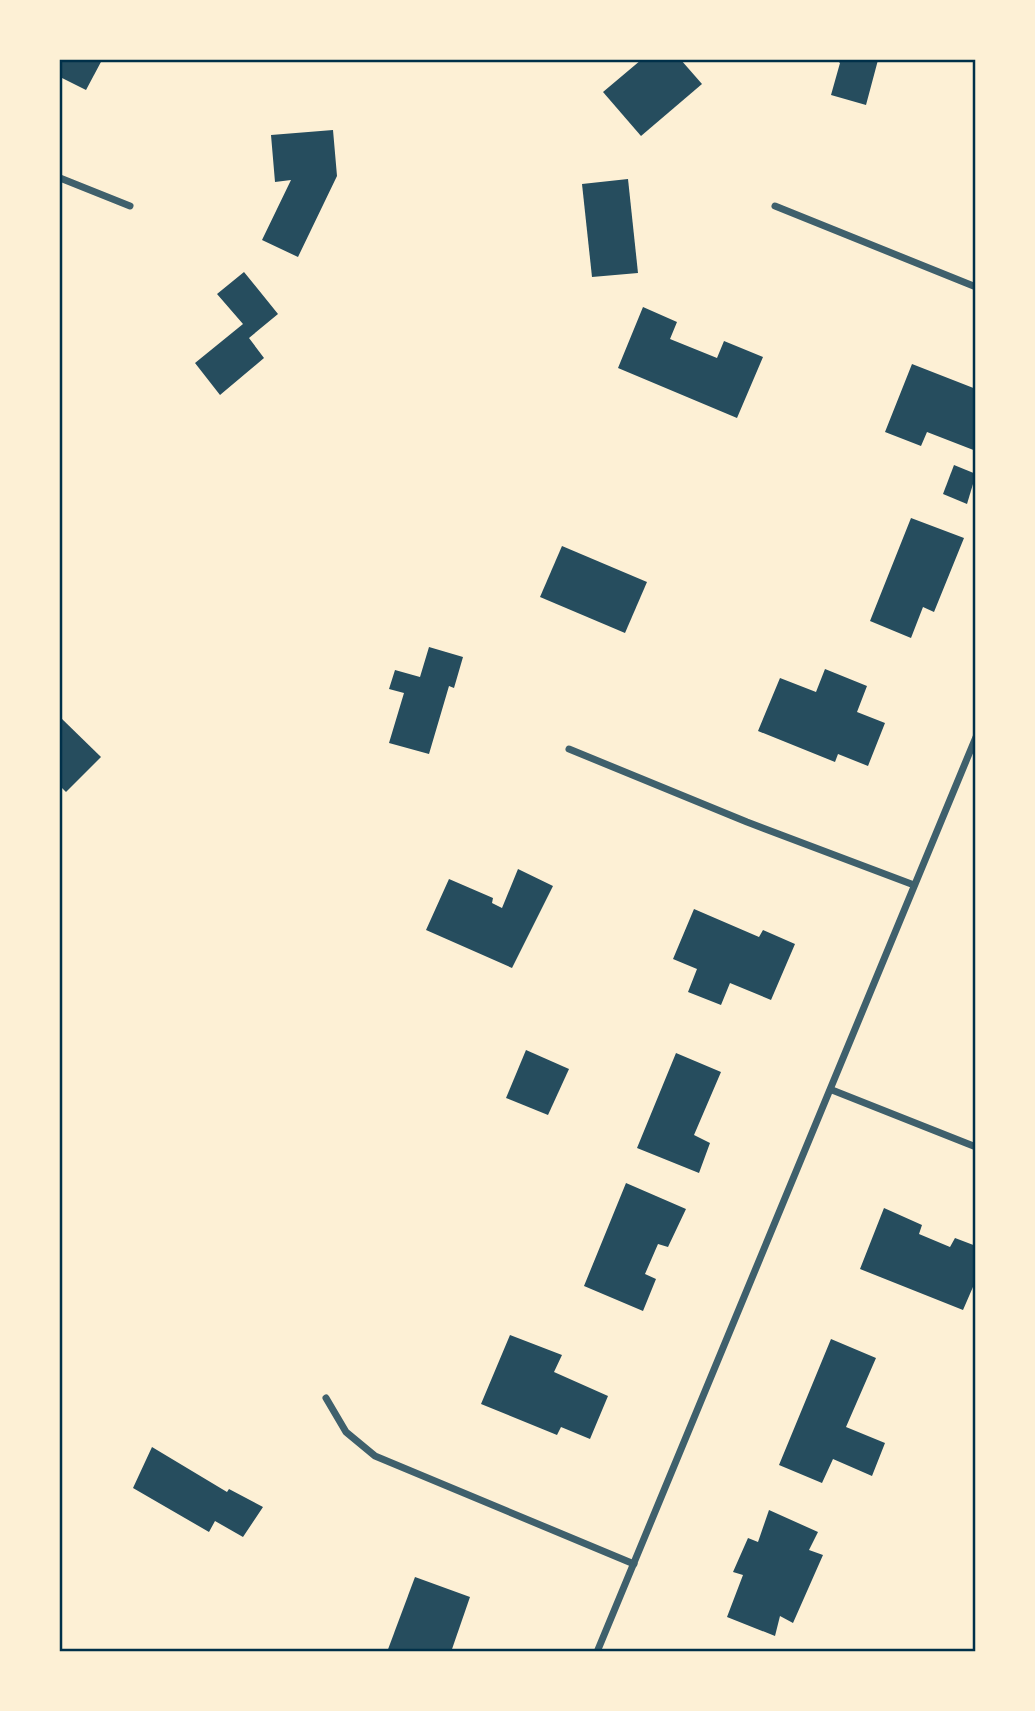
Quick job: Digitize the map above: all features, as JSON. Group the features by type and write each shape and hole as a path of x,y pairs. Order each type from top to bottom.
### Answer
{"street":[{"path":"60,178 130,206"},
{"path":"775,206 975,287"},
{"path":"597,1651 832,1090 975,737"},
{"path":"569,749 747,822 914,885"},
{"path":"832,1090 975,1147"},
{"path":"326,1398 346,1432 375,1456 634,1564"}],"building":[{"path":"60,60 102,60 86,90 60,77"},
{"path":"641,60 681,60 702,84 641,136 603,92"},
{"path":"837,60 878,60 866,105 831,95 840,63"},
{"path":"333,130 337,176 298,257 262,240 291,180 275,182 271,135"},
{"path":"628,179 638,273 592,277 582,184"},
{"path":"244,272 278,314 249,338 264,358 220,395 195,363 243,324 217,294"},
{"path":"643,307 677,322 670,339 717,358 724,341 763,357 737,418 618,368"},
{"path":"912,364 976,389 976,451 927,432 921,446 885,432"},
{"path":"954,465 976,474 967,504 943,494"},
{"path":"911,518 964,538 934,612 923,607 911,638 870,621"},
{"path":"562,546 647,582 625,633 540,597"},
{"path":"429,647 463,657 454,688 449,686 429,754 389,743 404,693 389,689 395,670 420,677"},
{"path":"825,669 867,686 857,712 885,723 868,766 838,754 835,762 758,731 780,678 816,692"},
{"path":"60,717 101,757 66,792 60,786"},
{"path":"518,869 553,886 512,968 426,930 449,879 493,898 492,903 502,908"},
{"path":"694,909 759,937 763,930 795,944 771,1000 730,983 721,1005 688,992 697,969 673,959"},
{"path":"526,1050 569,1069 548,1115 506,1098"},
{"path":"676,1053 721,1072 694,1135 710,1143 699,1173 637,1148"},
{"path":"626,1183 686,1209 668,1247 658,1244 645,1274 656,1279 643,1311 584,1286"},
{"path":"884,1208 922,1225 919,1234 950,1247 955,1238 976,1246 976,1280 963,1310 860,1269"},
{"path":"510,1335 562,1355 554,1372 608,1396 590,1439 561,1427 557,1435 481,1404"},
{"path":"831,1339 876,1358 846,1427 885,1443 872,1476 833,1459 822,1483 779,1465"},
{"path":"152,1447 227,1492 229,1489 263,1507 243,1537 215,1521 209,1532 133,1488"},
{"path":"769,1510 818,1532 809,1550 823,1555 793,1623 780,1616 775,1636 727,1617 743,1575 733,1572 748,1538 758,1542"},
{"path":"415,1577 470,1597 451,1652 387,1652"}]}
